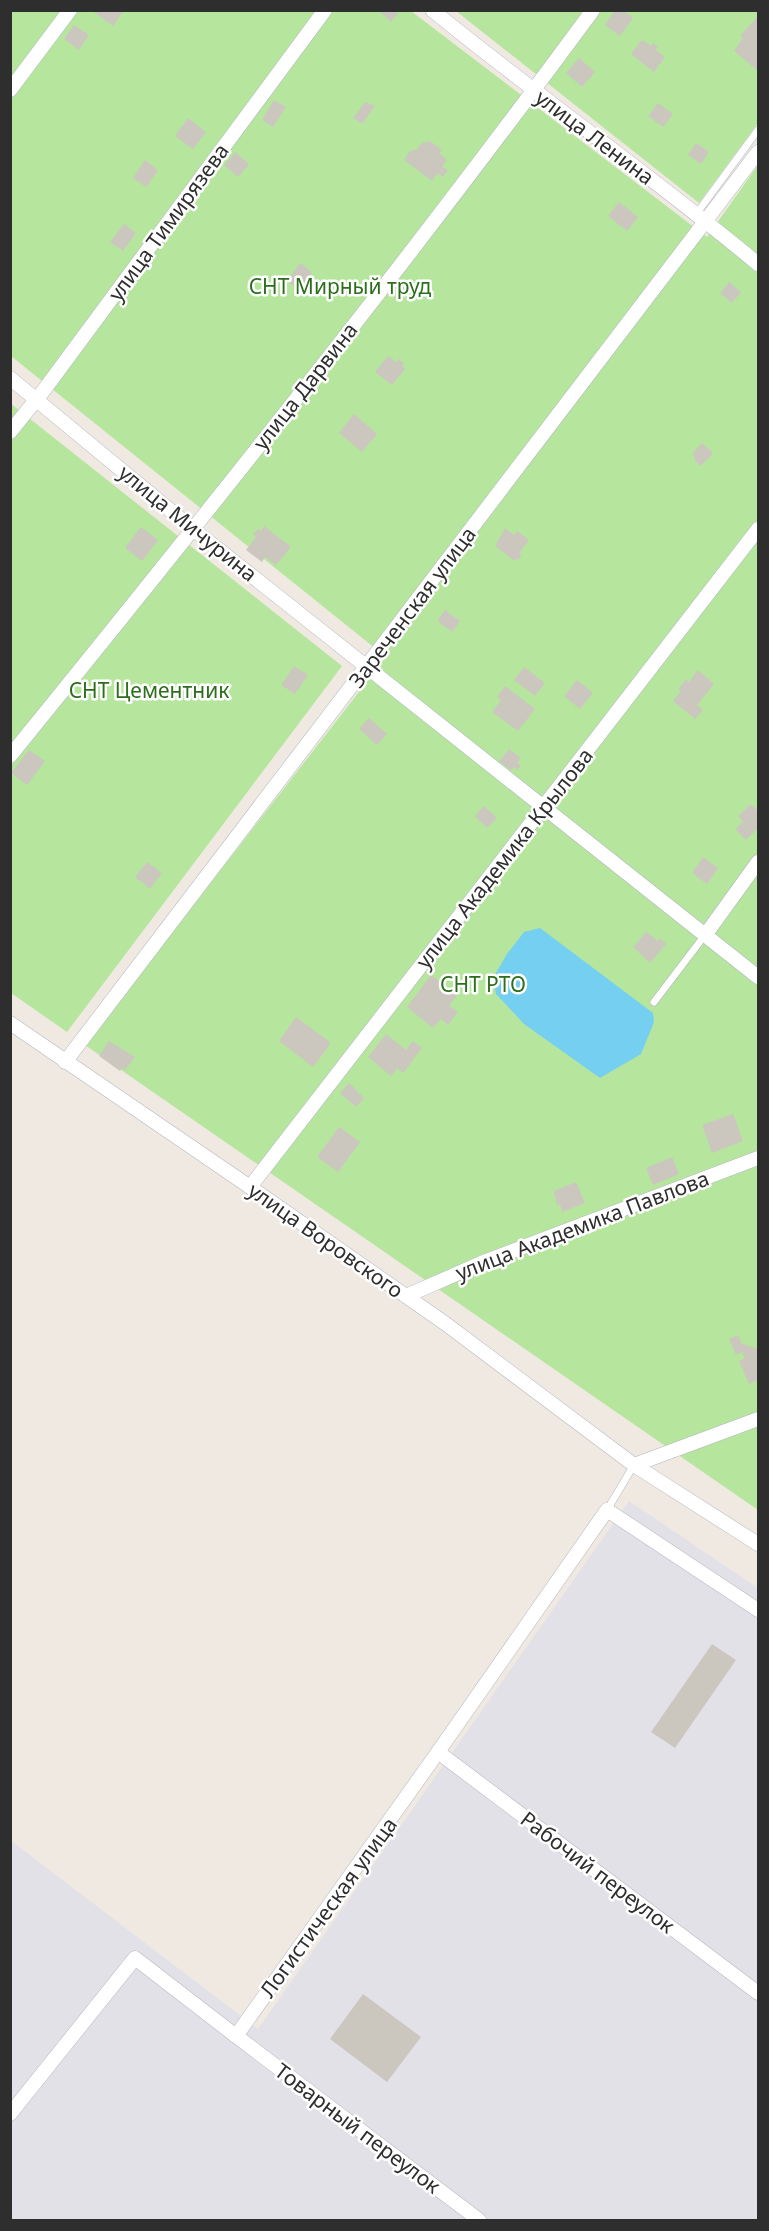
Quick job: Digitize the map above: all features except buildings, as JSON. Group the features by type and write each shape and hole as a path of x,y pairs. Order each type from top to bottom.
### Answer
{"street":[{"path":"10,90 70,10"},
{"name":"улица Тимирязева","path":"10,432 38,399 325,10"},
{"name":"улица Ленина","path":"432,10 534,91 702,217 759,264"},
{"name":"улица Дарвина","path":"10,756 194,530 534,91 593,10"},
{"name":"Зареченская улица","path":"65,1062 367,667 702,217 759,152"},
{"name":"улица Мичурина","path":"10,378 194,530 759,977"},
{"name":"улица Академика Крылова","path":"250,1187 758,529"},
{"path":"706,933 759,862"},
{"name":"улица Воровского","path":"10,1023 406,1296 634,1465 759,1544"},
{"name":"улица Академика Павлова","path":"406,1296 486,1261 759,1158"},
{"path":"634,1465 759,1419"},
{"path":"607,1510 759,1610"},
{"name":"Логистическая улица","path":"236,2036 607,1510"},
{"name":"Рабочий переулок","path":"438,1752 759,1993"},
{"path":"10,2115 135,1958 236,2036"},
{"name":"Товарный переулок","path":"236,2036 479,2220"}],"lane":[{"path":"702,217 759,130"},
{"path":"654,1002 706,933"},
{"path":"607,1510 634,1465"}],"shaded area":[{"path":"629,1501 758,1588 758,2220 11,2220 10,1840 258,2029"}],"green space":[{"path":"10,11 411,11 707,237 758,165 758,1510 85,1045 386,657 11,356"},
{"path":"456,11 758,11 758,123 699,203"},
{"name":"СНТ Цементник","path":"10,403 342,666 67,1032 11,993"}],"water":[{"path":"540,928 653,1013 654,1022 641,1054 600,1078 524,1024 496,994 493,978 507,954 524,932"}],"park label":[{"name":"СНТ Мирный труд","path":"340,286"},
{"name":"СНТ РТО","path":"483,984"}]}
